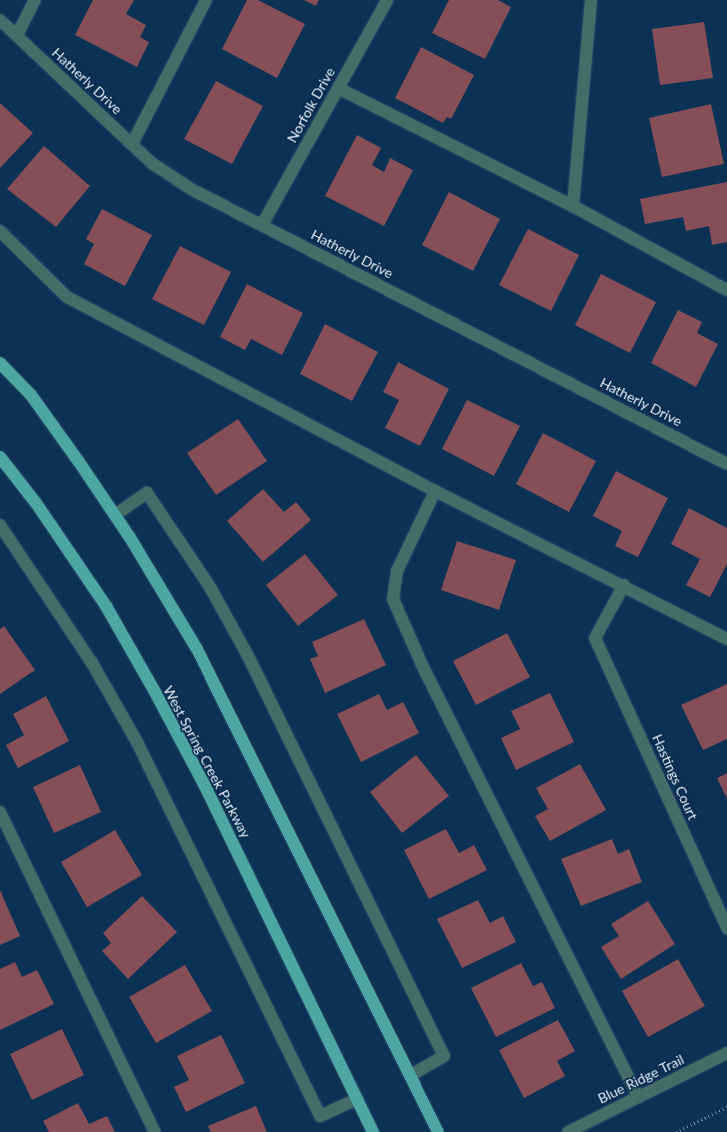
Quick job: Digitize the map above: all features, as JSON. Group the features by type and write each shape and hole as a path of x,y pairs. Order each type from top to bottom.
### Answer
{"main road":[{"path":"0,363 31,395 115,515 197,649 438,1132"},
{"name":"West Spring Creek Parkway","path":"0,457 36,503 106,606 154,692 204,784 373,1132"}],"street":[{"path":"17,35 34,0"},
{"path":"132,144 206,0"},
{"name":"Norfolk Drive","path":"262,225 387,0"},
{"path":"573,206 591,0"},
{"name":"Hatherly Drive","path":"0,20 153,164 191,189 727,464"},
{"path":"338,88 573,206 727,290"},
{"path":"0,231 67,297 435,491 624,585 727,639"},
{"path":"435,491 397,571 393,599 423,667 638,1096"},
{"path":"115,515 147,493 210,587 248,656 444,1056 410,1076"},
{"path":"0,525 92,663 137,742 320,1116 357,1099"},
{"name":"Hastings Court","path":"624,585 596,638 727,928"},
{"path":"0,812 155,1132"},
{"name":"Blue Ridge Trail","path":"568,1132 727,1053"}],"path":[{"path":"676,1132 727,1106"}],"building":[{"path":"93,0 134,0 126,14 146,25 140,37 149,42 137,67 75,35"},
{"path":"247,0 258,0 305,24 277,78 222,49"},
{"path":"304,0 319,0 316,6"},
{"path":"449,0 498,0 511,7 485,59 432,33"},
{"path":"704,22 713,78 660,85 652,29"},
{"path":"421,47 474,75 451,119 447,117 443,123 395,98"},
{"path":"216,81 263,106 232,164 184,139"},
{"path":"0,103 33,133 0,168"},
{"path":"711,104 724,164 662,177 649,118"},
{"path":"357,135 381,148 372,165 384,172 390,158 413,170 384,226 325,196"},
{"path":"44,146 90,186 56,227 7,189"},
{"path":"727,182 727,242 712,245 709,226 686,231 683,217 645,224 640,199"},
{"path":"449,192 500,219 473,271 422,245"},
{"path":"102,209 152,235 125,286 84,264 94,244 86,239"},
{"path":"528,229 579,255 551,311 499,285"},
{"path":"180,246 231,272 204,325 152,299"},
{"path":"601,274 656,302 630,353 575,325"},
{"path":"247,284 303,313 282,355 251,339 245,350 220,337"},
{"path":"678,310 702,322 697,333 718,344 696,387 651,363"},
{"path":"325,324 378,352 352,401 300,374"},
{"path":"398,362 449,389 420,446 385,428 399,400 383,392"},
{"path":"467,400 520,426 494,476 442,449"},
{"path":"238,419 267,461 216,495 187,453"},
{"path":"543,433 596,461 569,512 516,484"},
{"path":"616,471 668,498 638,557 615,546 622,531 593,516"},
{"path":"263,489 284,512 296,502 311,520 263,562 227,521"},
{"path":"689,508 727,528 727,564 710,597 686,585 700,559 671,544"},
{"path":"457,541 516,560 499,610 441,590"},
{"path":"305,554 338,595 298,626 266,585"},
{"path":"364,619 386,665 325,693 310,659 318,656 312,642"},
{"path":"4,626 35,670 0,694 0,629"},
{"path":"507,633 530,677 476,705 453,661"},
{"path":"727,684 727,739 703,750 681,705"},
{"path":"550,693 574,742 516,770 501,738 520,729 511,711"},
{"path":"379,694 387,710 403,702 419,733 361,762 337,714"},
{"path":"46,696 69,741 18,768 6,745 24,735 13,714"},
{"path":"416,755 449,796 402,833 370,792"},
{"path":"580,764 606,810 550,841 535,816 548,809 536,788"},
{"path":"80,765 101,812 54,833 33,787"},
{"path":"727,773 727,799 717,778"},
{"path":"446,829 459,853 474,845 487,870 429,899 404,850"},
{"path":"115,830 142,875 87,907 61,862"},
{"path":"612,839 618,854 629,849 642,882 581,906 561,859"},
{"path":"0,890 20,936 0,945"},
{"path":"142,896 177,932 128,979 102,951 111,943 103,933"},
{"path":"478,900 490,923 503,916 516,942 462,968 437,919"},
{"path":"648,901 675,944 621,979 601,947 619,936 611,924"},
{"path":"678,959 705,1006 648,1037 622,991"},
{"path":"15,962 22,977 37,970 54,1004 0,1030 0,969"},
{"path":"521,963 533,986 542,982 555,1008 496,1037 471,988"},
{"path":"185,965 212,1011 156,1043 129,997"},
{"path":"558,1020 575,1051 557,1061 565,1076 524,1098 499,1050"},
{"path":"62,1029 84,1075 32,1100 10,1054"},
{"path":"221,1035 245,1083 186,1112 174,1087 189,1080 177,1056"},
{"path":"78,1103 89,1124 107,1116 115,1132 49,1132 43,1121"},
{"path":"256,1106 267,1132 211,1132 208,1126"}]}
